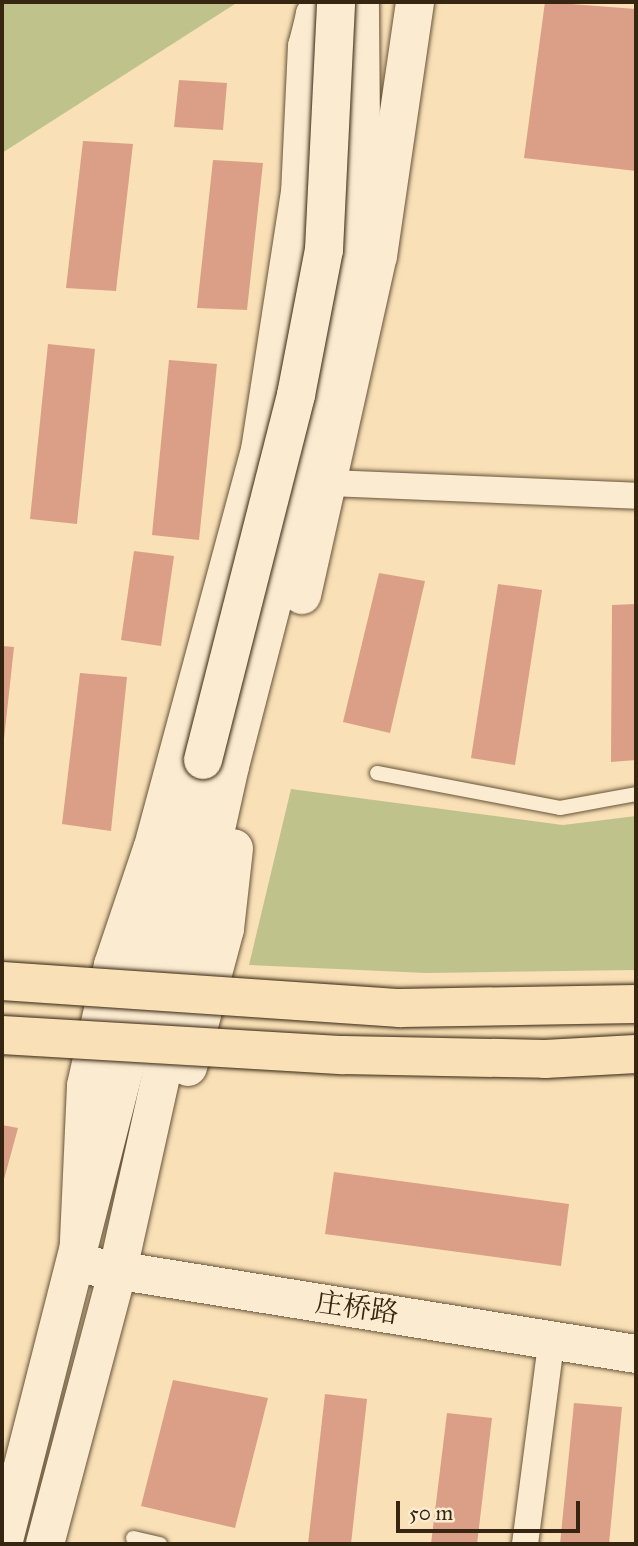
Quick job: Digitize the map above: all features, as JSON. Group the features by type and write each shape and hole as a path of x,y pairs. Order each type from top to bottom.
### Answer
{"highway":[{"path":"2,981 400,1008 636,1004"},
{"path":"2,1035 342,1055 636,1054"}],"main road":[{"path":"45,1544 117,1274 217,763 296,395 324,250 336,2"},
{"path":"78,1264 86,1086 113,965 152,849 260,450 300,192 307,46 315,15 345,2"},
{"path":"3,1544 217,763 314,442 338,314 361,128 360,2"},
{"path":"117,1274 163,1163 225,929 231,859 331,483 378,256 415,2"},
{"name":"庄桥路","path":"78,1264 117,1274 552,1336 636,1354"}],"street":[{"path":"331,483 636,496"},
{"path":"525,1544 552,1336"}],"lane":[{"path":"377,773 560,808 636,794"},
{"path":"133,1538 160,1544"}],"green space":[{"path":"2,2 238,2 2,153"},
{"path":"291,789 563,825 636,816 636,970 426,973 249,965"}],"building":[{"path":"545,2 636,9 636,171 524,158"},
{"path":"179,80 227,83 223,130 174,127"},
{"path":"83,141 133,144 116,291 66,288"},
{"path":"213,160 263,163 247,310 197,308"},
{"path":"48,344 95,349 77,524 30,519"},
{"path":"169,360 217,364 199,540 152,535"},
{"path":"134,551 174,556 161,646 121,640"},
{"path":"379,573 425,581 390,733 343,722"},
{"path":"498,584 542,590 515,765 471,758"},
{"path":"636,604 636,760 611,762 612,605"},
{"path":"2,646 14,647 4,739 2,739"},
{"path":"80,673 127,677 111,831 62,824"},
{"path":"2,1125 18,1128 3,1183 2,1183"},
{"path":"334,1172 569,1204 561,1266 325,1234"},
{"path":"173,1380 268,1398 235,1528 141,1506"},
{"path":"325,1394 367,1399 351,1544 308,1544"},
{"path":"574,1403 622,1407 609,1544 560,1544"},
{"path":"447,1413 492,1418 477,1544 431,1544"}]}
